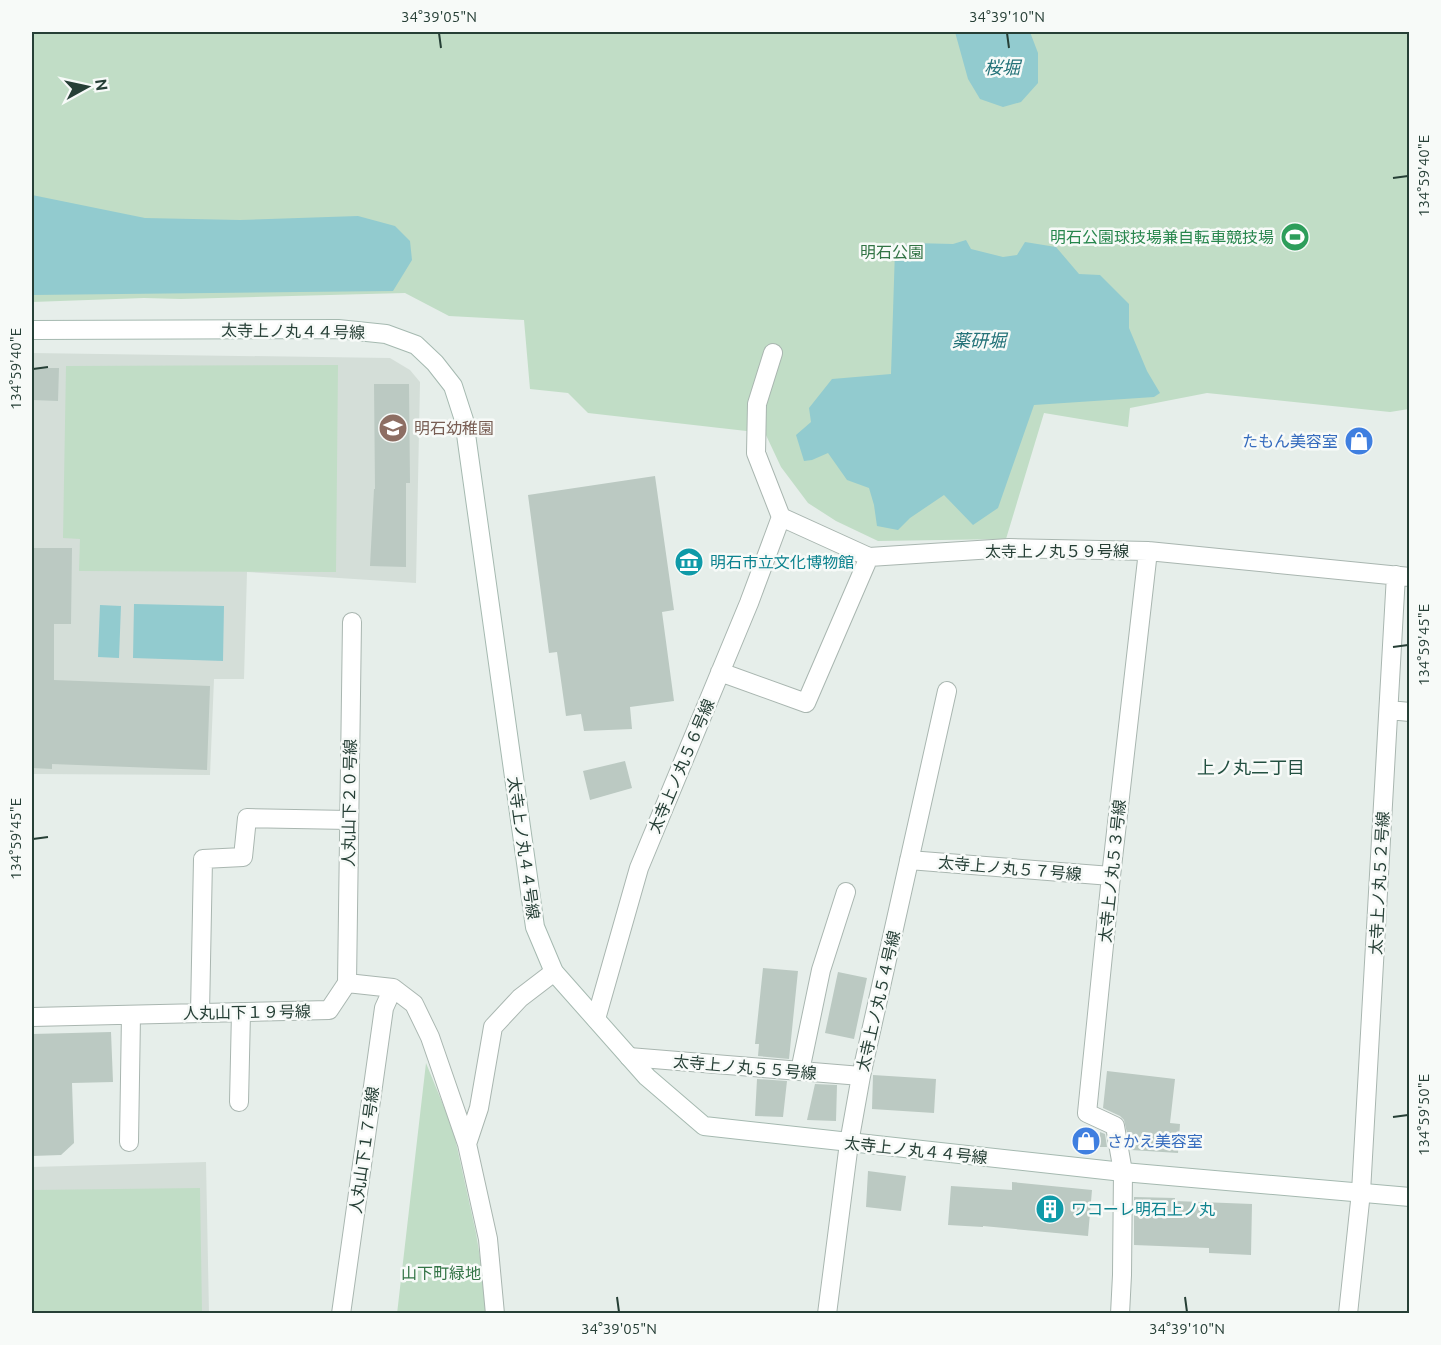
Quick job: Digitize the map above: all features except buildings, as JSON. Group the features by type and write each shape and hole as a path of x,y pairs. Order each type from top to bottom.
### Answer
{"street":[{"name":"太寺上ノ丸４４号線","path":"32,330 338,329 386,334 416,345 435,363 453,386 464,420 535,927 554,972 647,1077 704,1126 1124,1172 1410,1197"},
{"path":"773,353 757,404 756,453 781,517"},
{"name":"太寺上ノ丸５９号線","path":"781,517 869,557 1009,548 1148,551 1403,576"},
{"name":"太寺上ノ丸５６号線","path":"596,1019 639,868 749,603 781,517"},
{"name":"太寺上ノ丸５３号線","path":"1124,1172 1115,1126 1087,1113 1148,551"},
{"path":"720,672 806,703 869,557"},
{"name":"太寺上ノ丸５２号線","path":"1348,1314 1361,1192 1389,710 1403,576"},
{"name":"人丸山下２０号線","path":"347,983 352,622"},
{"name":"太寺上ノ丸５４号線","path":"827,1314 849,1143 861,1076 947,691"},
{"path":"1389,710 1410,712"},
{"path":"200,1014 203,859 243,857 247,818 349,820"},
{"name":"太寺上ノ丸５７号線","path":"909,860 1111,876"},
{"path":"800,1071 821,970 846,892"},
{"path":"467,1144 479,1107 493,1028 520,998 554,972"},
{"path":"347,983 393,988 414,1004 430,1037 467,1144 488,1239 495,1314"},
{"name":"人丸山下１９号線","path":"32,1017 329,1010 347,983"},
{"name":"人丸山下１７号線","path":"341,1314 384,1008 393,988"},
{"path":"239,1102 241,1012"},
{"path":"129,1142 131,1015"},
{"name":"太寺上ノ丸５５号線","path":"629,1057 861,1076"},
{"path":"1120,1314 1124,1172"}],"shaded area":[{"path":"32,353 390,358 410,370 420,382 416,583 247,572 244,679 214,679 210,775 32,774"},
{"path":"206,1162 209,1313 32,1313 32,1167"}],"green space":[{"name":"明石公園","path":"32,32 1409,32 1409,409 1390,412 1207,393 1130,408 1128,427 1044,413 1006,539 878,541 836,521 808,503 781,467 765,433 588,413 568,393 530,389 524,320 449,316 405,293 32,302"},
{"path":"338,365 336,572 79,571 80,539 63,538 66,366"},
{"name":"山下町緑地","path":"426,1063 453,1129 476,1233 488,1313 397,1314"},
{"path":"200,1188 202,1313 32,1313 32,1190"}],"water":[{"name":"桜堀","path":"955,32 1030,32 1038,53 1038,83 1021,102 1003,107 980,99 968,79"},
{"path":"32,195 145,218 240,220 358,216 395,226 410,241 412,260 393,291 32,295"},
{"name":"薬研堀","path":"966,240 971,249 1003,257 1017,255 1025,242 1056,247 1079,274 1100,275 1129,304 1129,328 1147,371 1160,393 1154,397 1034,405 998,508 973,525 944,495 910,518 898,530 877,526 869,488 847,480 828,453 804,461 796,435 811,422 809,408 832,379 891,374 895,250 912,243 953,244"},
{"path":"134,604 224,606 223,661 133,658"},
{"path":"100,605 121,606 119,658 98,657"}],"place":[{"name":"明石公園球技場兼自転車競技場","path":"1295,237"},
{"name":"明石幼稚園","path":"393,428"},
{"name":"たもん美容室","path":"1359,441"},
{"name":"明石市立文化博物館","path":"689,562"},
{"name":"さかえ美容室","path":"1086,1141"},
{"name":"ワコーレ明石上ノ丸","path":"1050,1209"}],"district":[{"name":"上ノ丸二丁目","path":"1251,767"}]}
